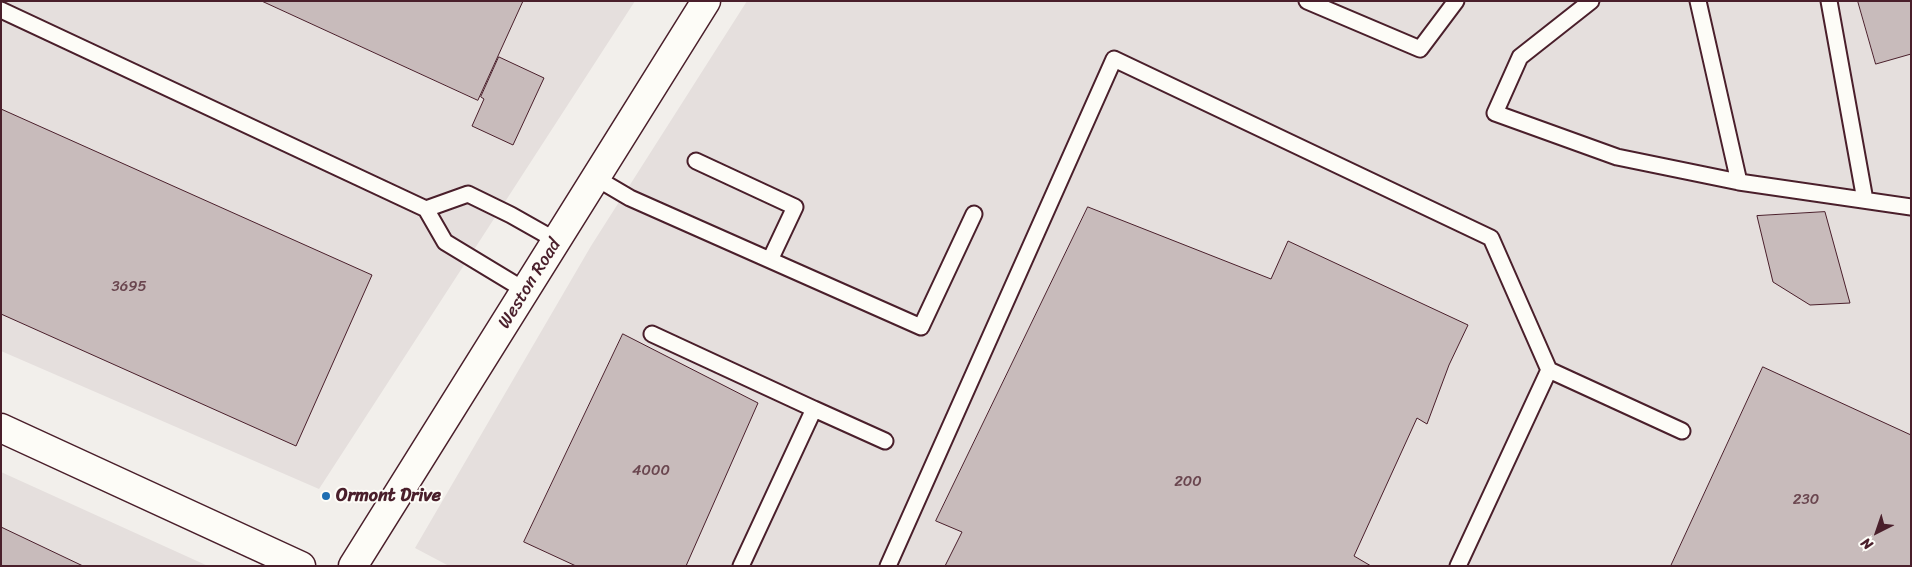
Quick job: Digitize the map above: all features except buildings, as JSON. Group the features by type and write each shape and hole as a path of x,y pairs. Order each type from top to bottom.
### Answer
{"main road":[{"name":"Weston Road","path":"353,566 706,1"},
{"path":"1,428 301,566"}],"lane":[{"path":"1307,1 1420,49 1456,1"},
{"path":"1591,1 1520,57 1495,113 1617,157 1739,182 1911,207"},
{"path":"1698,1 1739,182"},
{"path":"1829,1 1865,200"},
{"path":"1,10 426,209 444,242 526,291"},
{"path":"888,566 1114,59 1490,238 1549,370 1682,431"},
{"path":"696,161 795,207 770,260"},
{"path":"596,178 630,198 921,327 974,214"},
{"path":"426,209 468,194 557,240"},
{"path":"652,334 885,441"},
{"path":"1458,566 1549,370"},
{"path":"741,566 814,409"}],"shaded area":[{"path":"1,1 635,1 319,489 1,351"},
{"path":"747,1 1911,1 1911,566 449,566 415,548 591,246"},
{"path":"1,472 208,566 1,566"}],"place":[{"name":"Ormont Drive","path":"326,496"}]}
